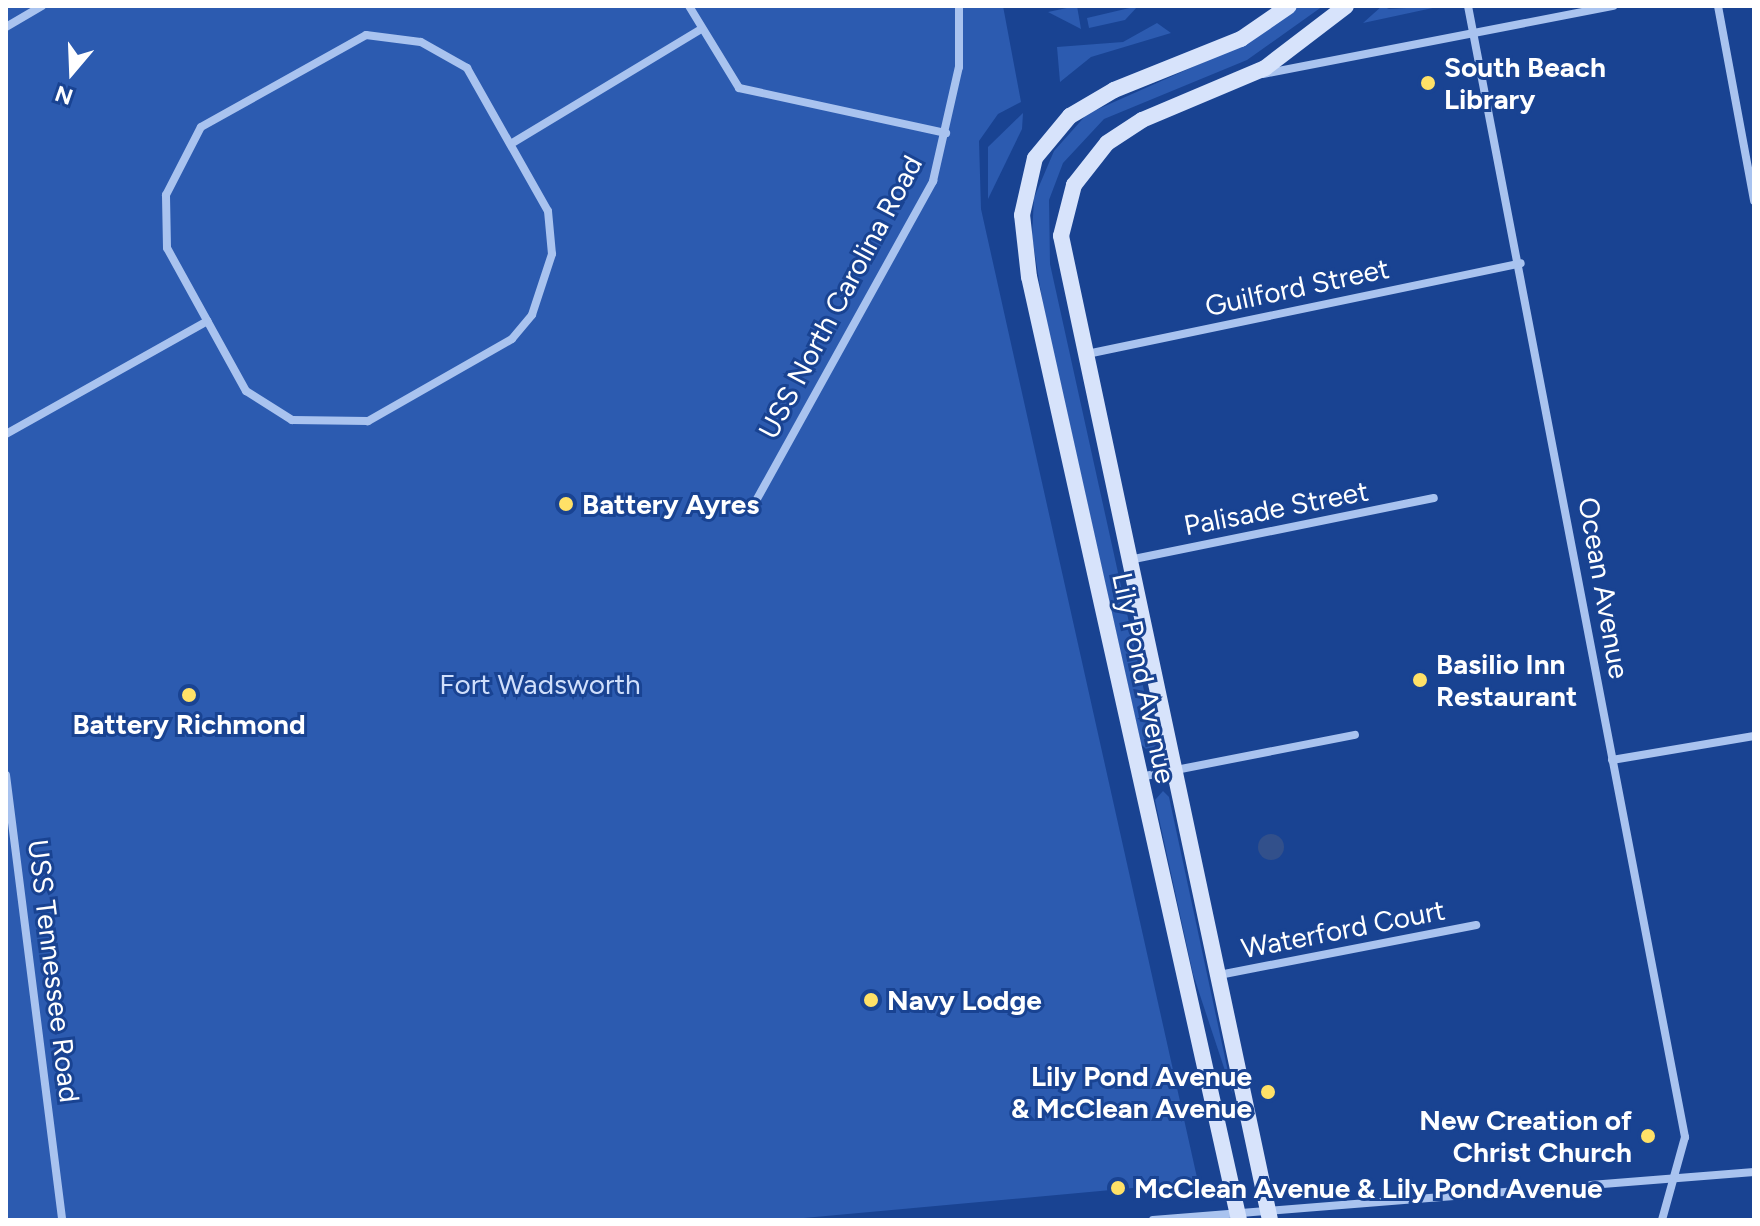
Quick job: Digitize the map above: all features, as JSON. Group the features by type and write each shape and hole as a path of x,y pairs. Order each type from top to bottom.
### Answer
{"main road":[{"name":"Lily Pond Avenue","path":"1239,1217 1024,251 1023,199 1041,147 1095,100 1241,39 1289,6"},
{"path":"1247,77 1346,6"},
{"name":"Lily Pond Avenue","path":"1247,77 1129,127 1081,173 1061,236 1082,355 1269,1216"}],"street":[{"path":"6,27 42,6"},
{"path":"689,6 739,88 756,95 946,133"},
{"name":"USS North Carolina Road","path":"752,508 933,181 959,67 959,6"},
{"name":"Ocean Avenue","path":"1468,6 1521,263 1685,1137 1662,1220"},
{"path":"1247,77 1613,6"},
{"path":"1718,6 1754,201"},
{"path":"514,142 701,29"},
{"path":"379,34 446,53 479,82 514,142 548,211 552,254 532,315 484,355 374,419 322,424 275,414 251,398 207,321 167,248 162,222 185,147 201,127 338,44 379,34"},
{"name":"Guilford Street","path":"1082,355 1521,263"},
{"path":"6,434 207,321"},
{"name":"Palisade Street","path":"1128,560 1434,498"},
{"path":"1139,777 1355,735"},
{"path":"1612,760 1754,736"},
{"name":"USS Tennessee Road","path":"6,775 62,1220"},
{"name":"Waterford Court","path":"1219,975 1476,925"},
{"path":"1153,1220 1269,1216 1754,1172"}],"green space":[{"name":"Fort Wadsworth","path":"6,6 1003,6 1021,102 998,114 979,141 981,209 1198,1182 782,1220 6,1220"},
{"path":"1076,6 1081,29 1048,12"},
{"path":"1138,6 1125,20 1089,28 1087,18"},
{"path":"1300,6 1323,6 1247,60 1104,119 1063,163 1049,200 1050,264 1156,745 1149,752 1141,744 1043,305 1032,236 1034,198 1054,151 1087,114 1249,42"},
{"path":"1382,6 1389,9 1442,6 1363,23"},
{"path":"1157,23 1171,33 1091,57 1060,82 1057,47 1123,42"},
{"path":"1023,113 1022,129 988,199 988,147"},
{"path":"1163,791 1169,797 1233,1095 1193,974 1155,800"}],"shaded area":[{"path":"1271,834 1280,838 1284,847 1280,856 1271,860 1262,856 1258,847 1262,838"}],"place":[{"name":"South Beach Library","path":"1428,83"},
{"name":"Battery Ayres","path":"566,504"},
{"name":"Basilio Inn Restaurant","path":"1420,680"},
{"name":"Battery Richmond","path":"189,695"},
{"name":"Navy Lodge","path":"871,1000"},
{"name":"Lily Pond Avenue & McClean Avenue","path":"1268,1092"},
{"name":"New Creation of Christ Church","path":"1648,1136"},
{"name":"McClean Avenue & Lily Pond Avenue","path":"1118,1188"}]}
